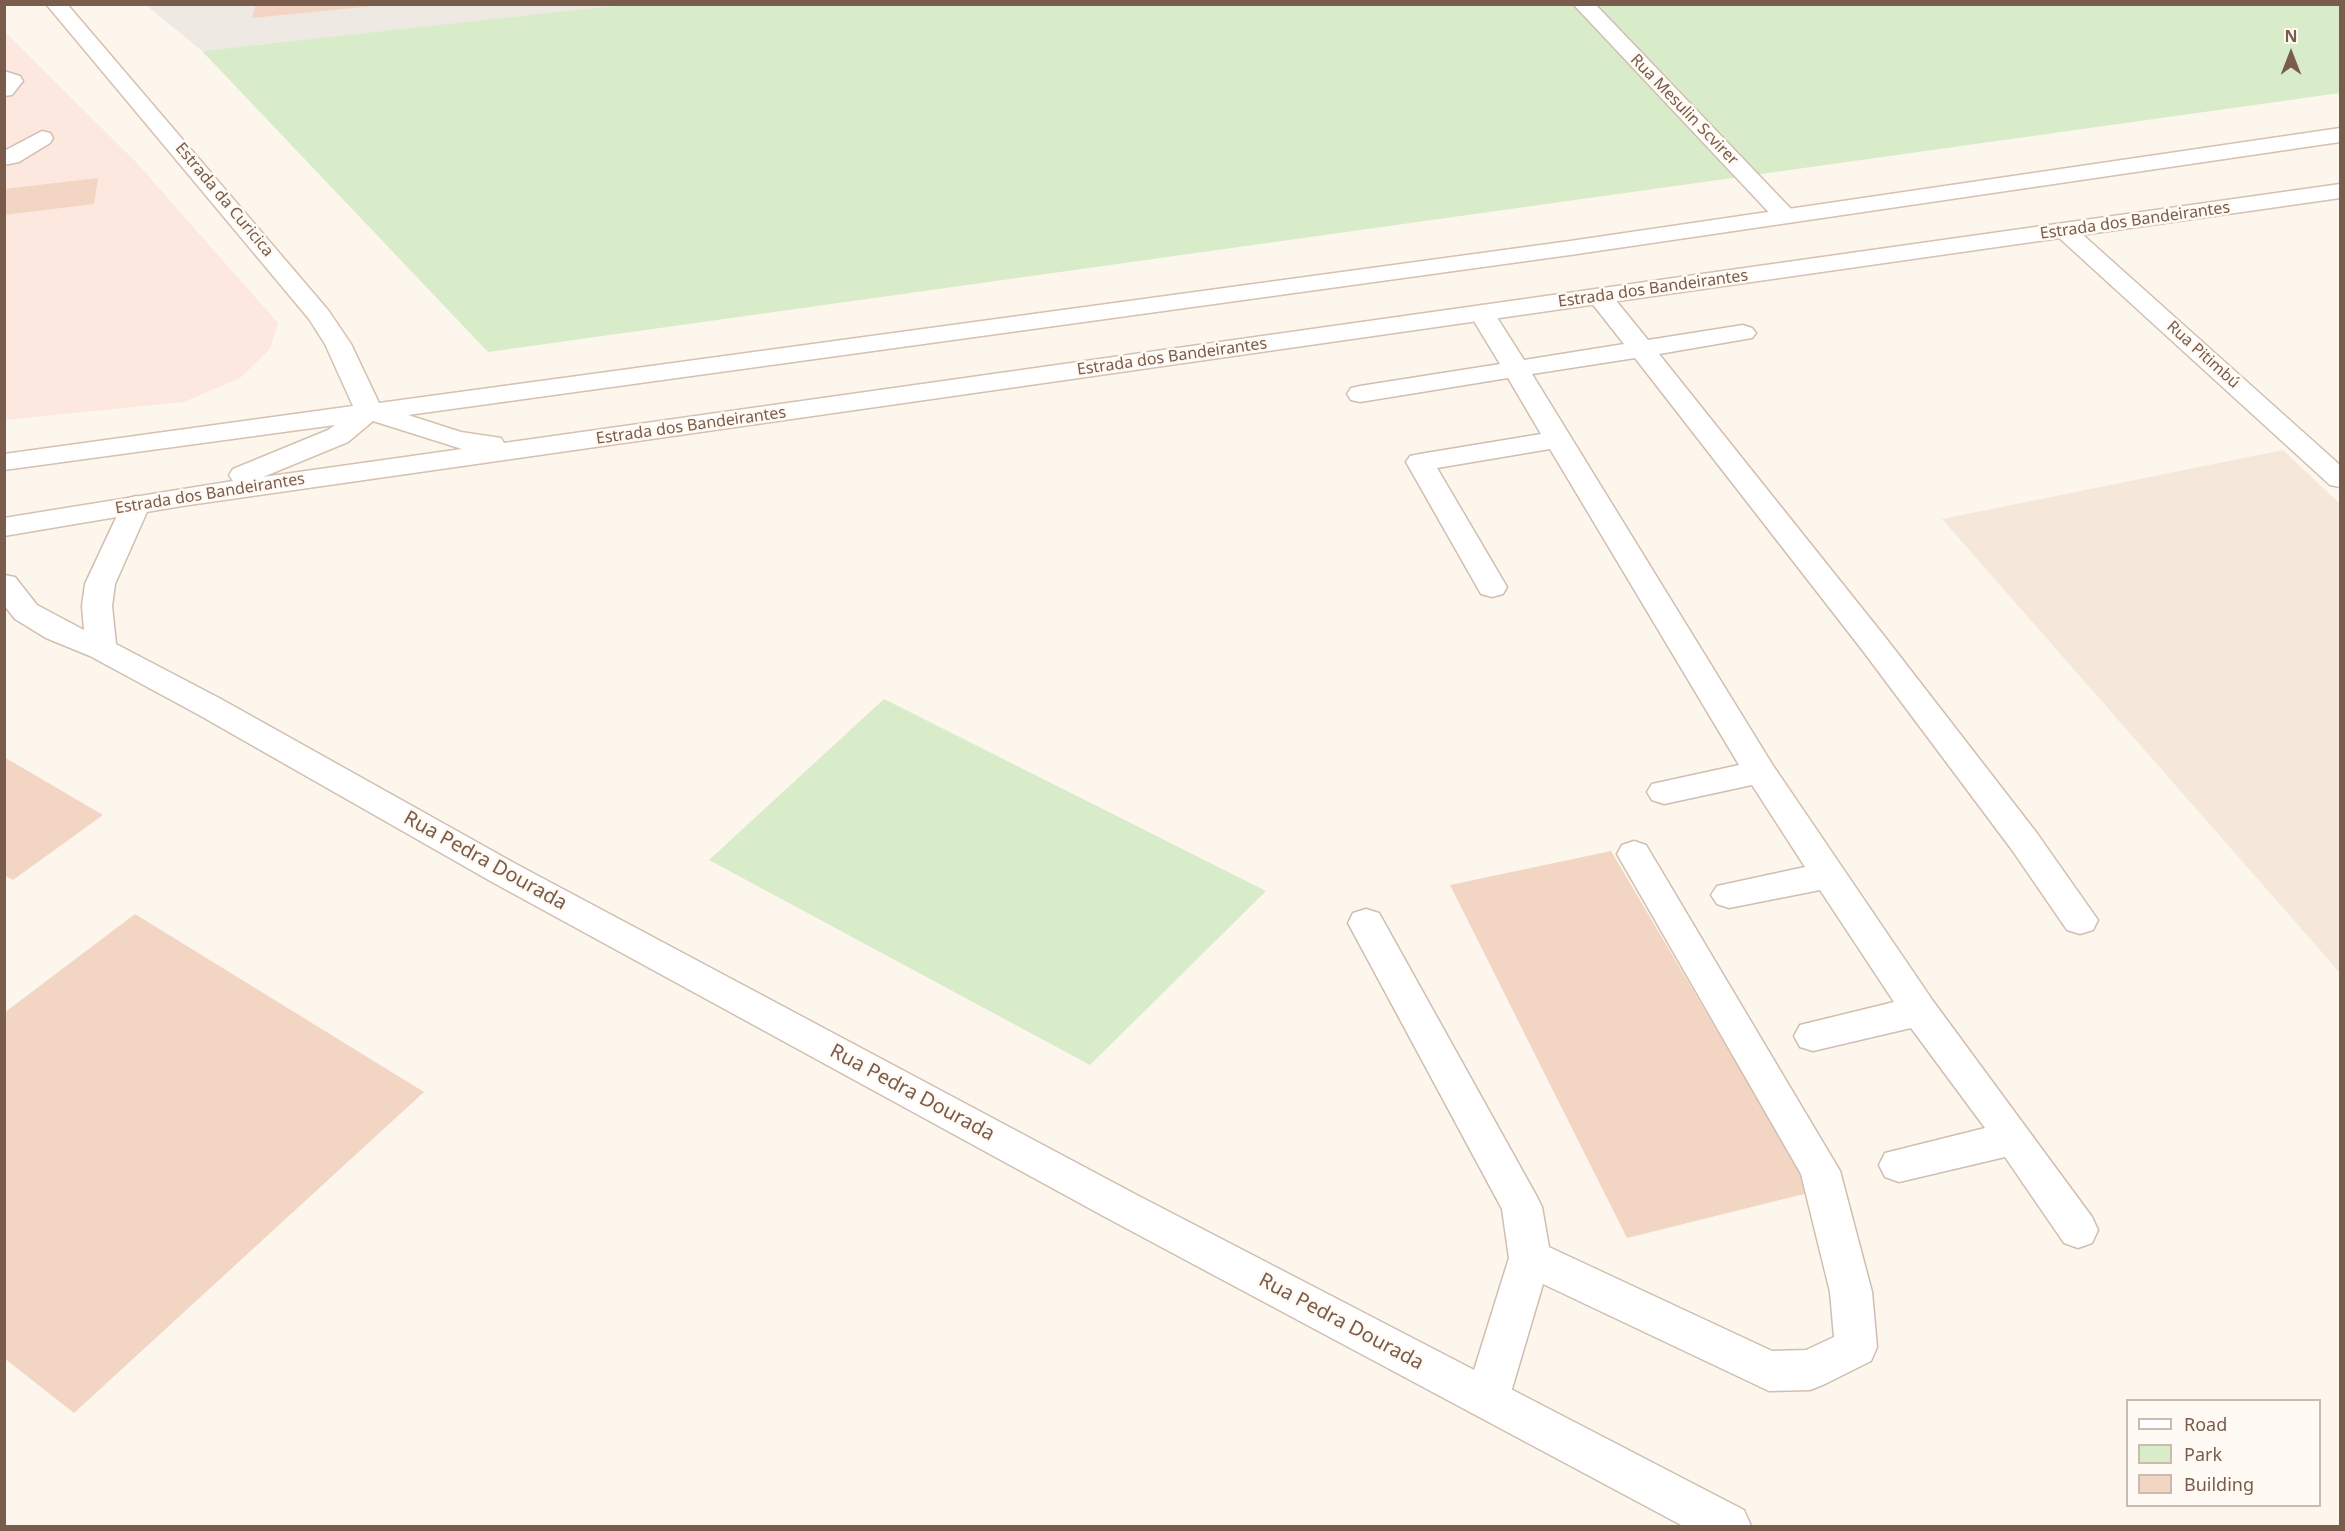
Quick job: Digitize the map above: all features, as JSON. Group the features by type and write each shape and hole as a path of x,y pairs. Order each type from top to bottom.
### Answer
{"main road":[{"name":"Estrada da Curicica","path":"56,4 319,315 338,344 369,411"},
{"name":"Rua Mesulin Scvirer","path":"1582,4 1785,216"},
{"path":"4,77 12,81 4,90"},
{"path":"4,462 1534,253 2340,135"},
{"path":"4,158 11,157 42,138"},
{"name":"Estrada dos Bandeirantes","path":"4,527 182,497 2340,191"},
{"name":"Rua Pitimbú","path":"2065,231 2340,479"},
{"path":"1600,297 1874,644 2024,841 2080,920"},
{"path":"1482,313 1760,772 1920,1011 2014,1138 2078,1230"},
{"path":"1360,394 1743,333"},
{"path":"369,411 410,427 458,440 524,449"},
{"path":"182,497 295,455 338,436 369,411"},
{"path":"1492,587 1420,462 1559,439"},
{"path":"101,649 97,606 100,584 136,506"},
{"name":"Rua Pedra Dourada","path":"4,584 27,612 57,632 101,649 210,707 504,873 1111,1200 1728,1527"},
{"path":"1664,792 1760,772"},
{"path":"1530,1258 1769,1371 1810,1370 1856,1347 1851,1292 1820,1171 1634,854"},
{"path":"1729,895 1829,875"},
{"path":"1366,923 1522,1207 1530,1258 1487,1399"},
{"path":"1814,1036 1920,1011"},
{"path":"1899,1165 2014,1138"}],"shaded area":[{"path":"146,5 630,5 202,51"},
{"path":"4,31 135,161 278,323 270,349 240,378 184,402 5,420"},
{"path":"2283,450 2340,504 2340,973 1942,519"}],"green space":[{"path":"630,4 2340,5 2340,93 488,352 202,51"},
{"path":"884,699 1266,891 1090,1065 709,860"}],"building":[{"path":"256,4 373,4 373,6 252,18"},
{"path":"98,178 94,204 4,215 4,189"},
{"path":"4,757 103,815 13,880 4,875"},
{"path":"1611,851 1812,1192 1627,1238 1450,885"},
{"path":"135,914 424,1092 74,1413 4,1358 4,1013"}]}
